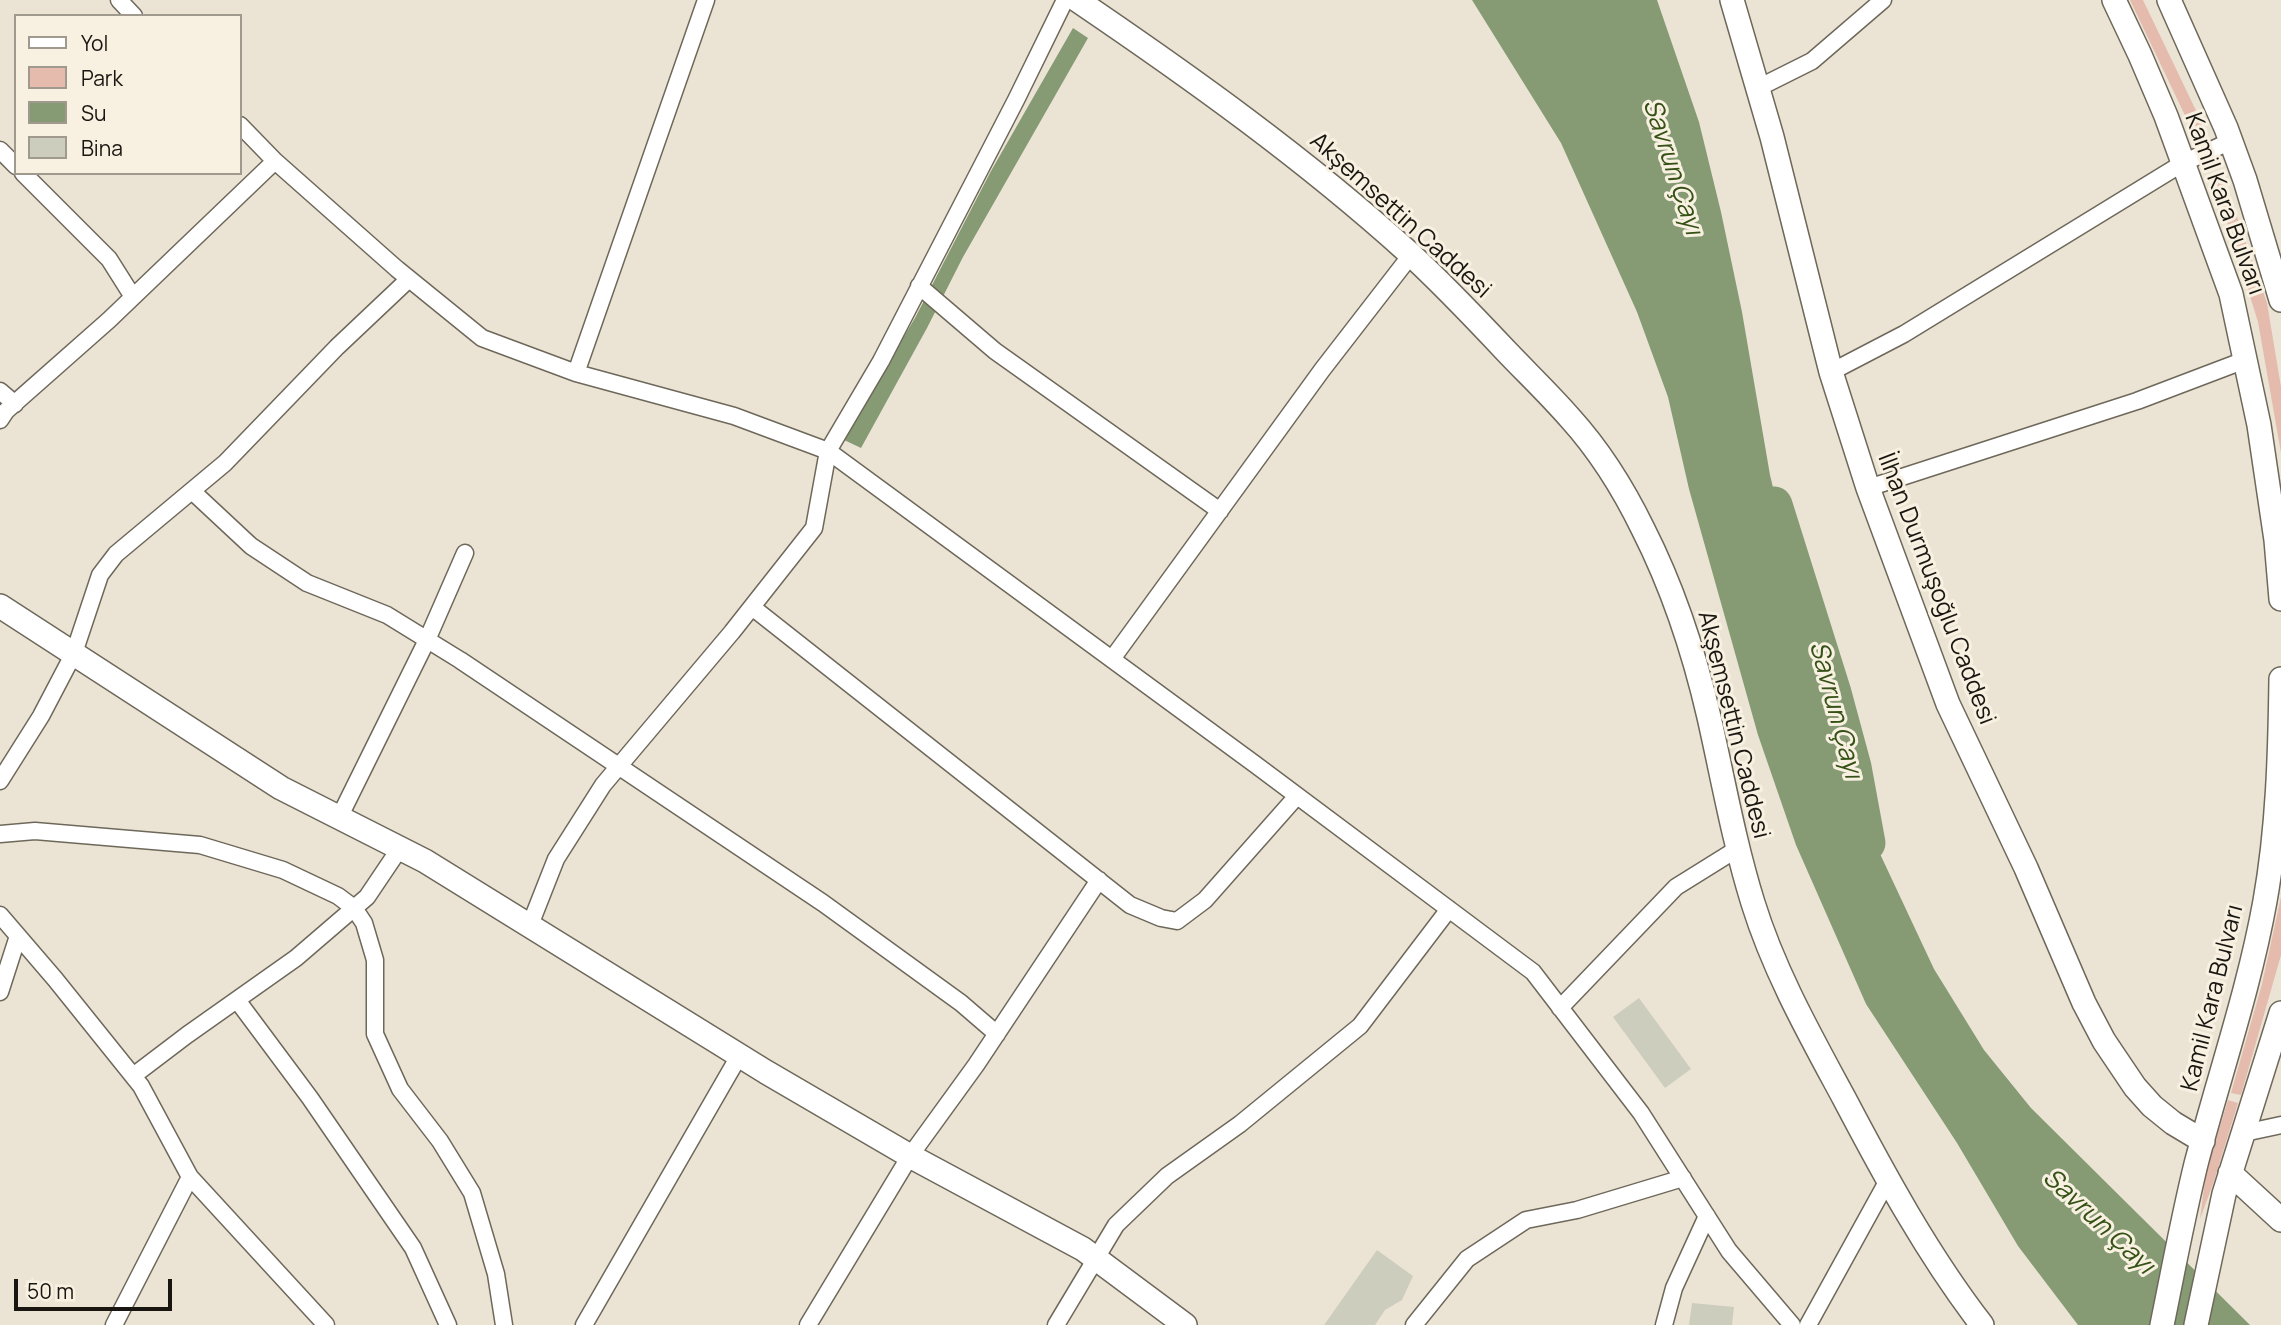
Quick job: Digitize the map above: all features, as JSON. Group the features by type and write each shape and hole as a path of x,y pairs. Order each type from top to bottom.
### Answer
{"street":[{"path":"119,0 132,14"},
{"path":"576,373 706,0"},
{"path":"530,925 556,859 603,785 752,607 814,527 828,451 881,361 1065,0"},
{"name":"Akşemsettin Caddesi","path":"1077,0 1174,65 1282,147 1411,255 1573,421 1615,479 1642,526 1665,575 1686,633 1708,713 1737,849 1754,907 1786,985 1818,1051 1888,1180 1933,1255 1982,1325"},
{"name":"İlhan Durmuşoğlu Caddesi","path":"1732,0 1758,88 1831,372 1868,488 1948,704 2026,868 2084,1003 2104,1041 2135,1087 2152,1106 2173,1123 2203,1140"},
{"path":"1758,88 1812,61 1884,0"},
{"name":"Kamil Kara Bulvarı","path":"2114,0 2166,116 2231,293 2259,425 2276,540 2281,599"},
{"name":"Kamil Kara Bulvarı","path":"2169,0 2231,141 2250,193 2281,300"},
{"path":"242,127 275,161 409,279 482,338 576,373 734,416 828,451 1533,972 1642,1113 1729,1251 1792,1325"},
{"path":"1831,372 1904,334 2183,163 2231,141"},
{"path":"0,150 14,164"},
{"path":"0,420 275,161"},
{"path":"25,175 109,259 133,297"},
{"path":"1112,659 1322,370 1411,255"},
{"path":"0,781 41,716 74,653 100,575 116,554 225,463 337,346 409,279"},
{"path":"919,286 995,351 1220,511"},
{"path":"1868,488 2137,401 2245,360"},
{"path":"0,391 15,404"},
{"path":"192,491 251,546 307,583 387,615 573,735 823,903 961,1003 997,1034"},
{"path":"339,818 427,640 465,553"},
{"path":"0,606 281,788 425,861 739,1056 910,1156 1083,1249 1185,1325"},
{"path":"752,607 1130,905 1161,918 1177,921 1205,900 1297,796"},
{"name":"Kamil Kara Bulvarı","path":"2162,1325 2196,1166 2265,902 2274,838 2281,679"},
{"path":"0,834 35,831 200,845 283,870 338,895 354,908 364,923 375,960 375,1034 400,1089 439,1141 472,1193 496,1274 504,1325"},
{"path":"133,1076 296,958 367,897 400,848"},
{"path":"1560,1008 1676,887 1737,849"},
{"path":"808,1325 910,1156 997,1034 1100,880"},
{"path":"1056,1325 1116,1225 1167,1176 1240,1124 1360,1026 1449,909"},
{"path":"0,915 141,1086 190,1177 326,1325"},
{"path":"0,992 18,936"},
{"path":"237,1000 310,1098 412,1248 448,1325"},
{"path":"2196,1325 2227,1183 2281,1013"},
{"path":"583,1325 739,1056"},
{"path":"2244,1133 2281,1125"},
{"path":"114,1325 190,1177"},
{"path":"1414,1325 1467,1259 1527,1220 1577,1210 1683,1178"},
{"path":"1808,1325 1888,1180"},
{"path":"2227,1183 2281,1220"},
{"path":"1664,1325 1674,1288 1707,1216"}],"green space":[{"path":"2130,0 2143,0 2202,123 2203,131 2197,132 2190,126"},
{"path":"2218,183 2226,185 2267,303 2281,387 2281,453 2258,322 2216,187"},
{"path":"2281,897 2281,955 2241,1095 2231,1093 2262,984"},
{"path":"2228,1100 2238,1103 2200,1219 2206,1172"}],"water":[{"path":"1472,0 1657,0 1699,122 1721,212 1742,312 1770,475 1814,657 1844,760 1881,856 1934,969 1984,1050 2031,1108 2250,1325 2078,1325 2018,1246 1957,1143 1866,1004 1796,845 1758,735 1689,489 1668,397 1637,312 1561,143"},
{"path":"1073,28 1088,38 963,257 861,448 842,439 915,318 991,171"}],"building":[{"path":"1639,998 1691,1069 1665,1088 1613,1017"},
{"path":"1377,1250 1413,1276 1402,1300 1385,1310 1375,1325 1324,1325"},
{"path":"1692,1303 1734,1307 1732,1325 1689,1325"}],"waterway":[{"name":"Savrun Çayı","path":"1774,505 1833,693 1853,767 1867,843"}]}
